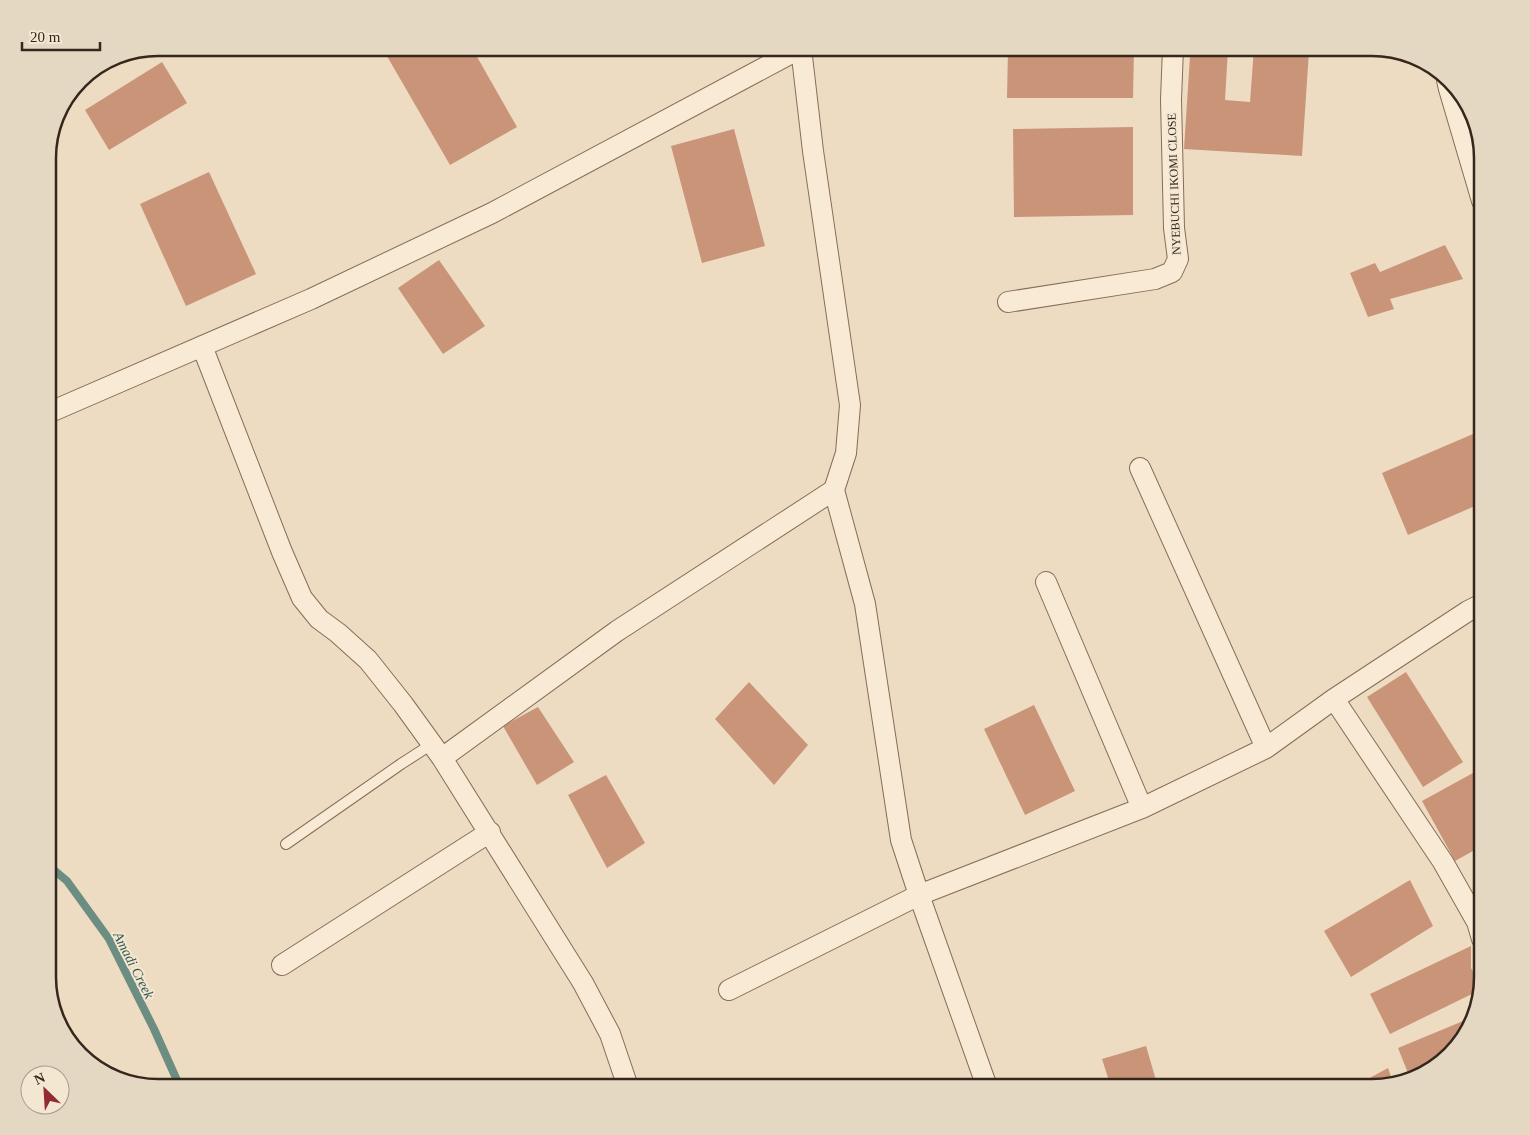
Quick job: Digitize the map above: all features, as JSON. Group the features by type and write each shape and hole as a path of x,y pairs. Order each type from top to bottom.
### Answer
{"street":[{"path":"56,410 311,299 492,213 786,56"},
{"path":"802,56 813,151 850,404 846,453 834,490 865,604 901,840 984,1079"},
{"name":"NYEBUCHI IKOMI CLOSE","path":"1008,302 1154,279 1172,272 1178,260 1174,228 1171,100 1173,56"},
{"path":"1449,91 1474,175"},
{"path":"202,346 282,552 302,598 319,619 368,660 437,751 490,832 583,983 610,1034 625,1079"},
{"path":"1140,468 1266,748"},
{"path":"437,751 616,630 834,490"},
{"path":"1046,582 1142,808"},
{"path":"729,990 919,895 1142,808 1266,748 1334,699 1474,608"},
{"path":"1334,699 1443,862 1474,917"},
{"path":"282,965 490,832"}],"lane":[{"path":"286,844 437,751"}],"building":[{"path":"387,56 477,56 517,127 450,165"},
{"path":"1008,56 1134,56 1133,98 1007,98"},
{"path":"1190,56 1228,56 1225,100 1250,102 1253,56 1309,56 1302,156 1184,149"},
{"path":"162,62 187,103 109,150 85,110"},
{"path":"1133,127 1133,215 1014,217 1013,129"},
{"path":"734,129 765,246 702,263 671,146"},
{"path":"209,172 256,274 186,306 140,204"},
{"path":"1445,245 1463,279 1390,299 1394,309 1368,317 1350,273 1375,263 1380,272"},
{"path":"439,260 485,326 443,354 398,288"},
{"path":"1473,434 1474,506 1408,535 1382,473"},
{"path":"1406,672 1463,762 1423,787 1367,697"},
{"path":"749,682 808,745 774,785 715,719"},
{"path":"1034,705 1075,791 1025,815 984,729"},
{"path":"538,707 574,762 537,785 503,726"},
{"path":"1474,772 1474,850 1455,861 1422,801"},
{"path":"606,775 645,843 607,868 568,795"},
{"path":"1410,880 1433,926 1351,977 1324,931"},
{"path":"1471,946 1471,968 1474,974 1472,994 1390,1034 1370,994"},
{"path":"1464,1021 1453,1039 1444,1049 1434,1058 1411,1071 1408,1072 1398,1048"},
{"path":"1146,1046 1156,1079 1108,1079 1102,1059"},
{"path":"1388,1068 1391,1077 1385,1078 1368,1079"}],"waterway":[{"name":"Amadi Creek","path":"56,872 67,881 109,939 176,1079"}]}
